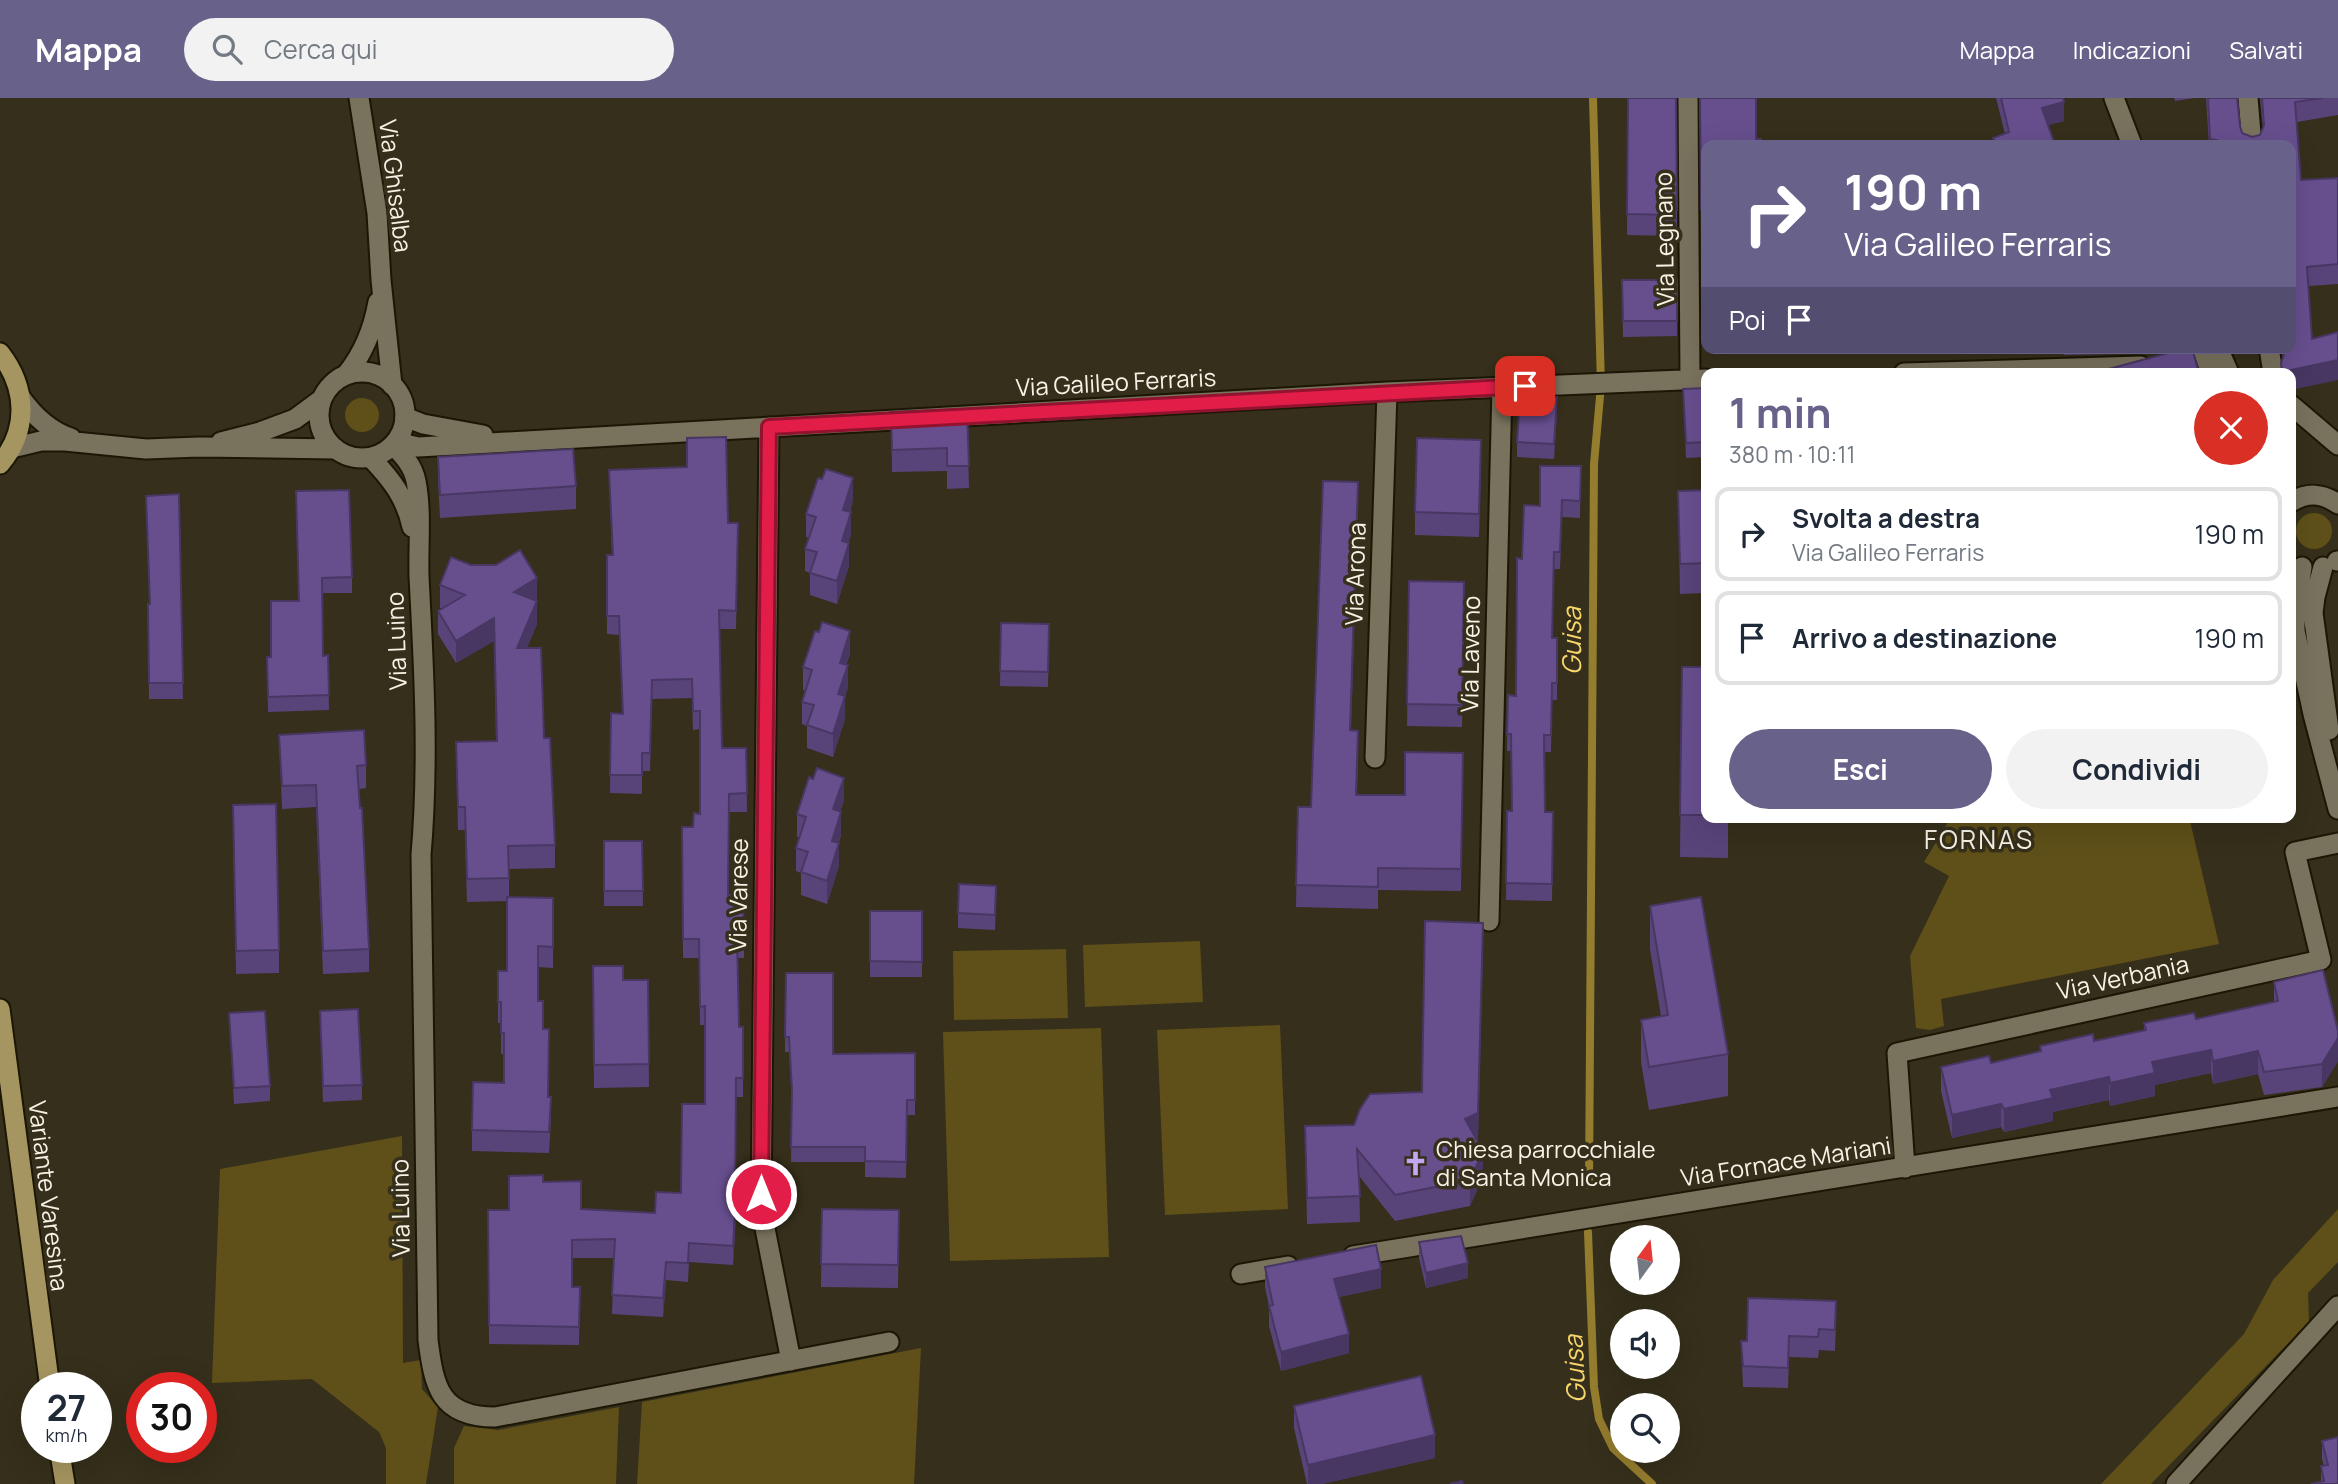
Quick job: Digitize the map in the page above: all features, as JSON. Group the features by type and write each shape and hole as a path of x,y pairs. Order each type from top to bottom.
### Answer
{"main road":[{"path":"0,353 17,381 22,415 19,432 6,456"},
{"name":"Variante Varesina","path":"0,1009 48,1372"},
{"path":"62,1463 65,1484"}],"street":[{"name":"Via Ghisalba","path":"359,98 377,214 392,385"},
{"name":"Via Legnano","path":"1688,98 1698,379"},
{"path":"2115,98 2130,140"},
{"path":"2248,98 2252,140"},
{"name":"Via Ghisalba","path":"346,375 360,359 368,342 376,315 381,280"},
{"path":"2186,365 2209,358"},
{"path":"2066,368 2163,365"},
{"path":"356,373 376,374 392,385 400,394 405,416 401,434 395,444 372,458 346,456 335,449 320,426 319,412 328,389 346,375 356,373"},
{"name":"Via Galileo Ferraris","path":"395,444 418,447 1387,392 1698,379"},
{"name":"Via Laveno","path":"1489,921 1502,387"},
{"name":"Via Arona","path":"1375,758 1387,392"},
{"path":"21,398 33,414 49,428 78,441"},
{"path":"199,447 272,428 295,419 322,399"},
{"path":"2296,409 2338,445"},
{"name":"Via Galileo Ferraris","path":"405,416 423,424 454,431 529,441"},
{"name":"Via Varese","path":"769,427 761,1208 791,1361"},
{"path":"6,456 41,441 78,441 146,449 335,449"},
{"name":"Via Luino","path":"395,444 408,461 416,480 419,507 424,748 421,855 428,1340 439,1392 455,1408 467,1414 495,1416 889,1342"},
{"name":"Via Luino","path":"372,458 404,500 418,556"},
{"path":"2296,494 2326,496 2338,503"},
{"path":"2296,563 2334,562"},
{"path":"2334,562 2315,597 2313,613 2338,789"},
{"path":"2296,636 2338,809"},
{"name":"Via Verbania","path":"1905,1168 1897,1053 2321,960 2295,852 2338,843"},
{"name":"Via Fornace Mariani","path":"1329,1260 2338,1097"},
{"path":"1241,1274 1302,1264"},
{"path":"2176,1484 2338,1306"}],"shaded area":[{"path":"362,398 374,403 379,415 374,427 362,432 350,427 345,415 350,403"},
{"path":"2314,513 2326,519 2332,531 2326,543 2314,549 2302,543 2296,531 2302,519"},
{"path":"1947,823 2190,823 2219,944 1941,999 1944,1026 1930,1030 1916,1028 1910,956 1949,876 1924,862"},
{"path":"1200,941 1203,1002 1085,1007 1083,945"},
{"path":"1066,949 1068,1018 954,1020 953,951"},
{"path":"1280,1025 1288,1209 1165,1215 1157,1030"},
{"path":"1101,1028 1109,1257 950,1261 943,1032"},
{"path":"402,1136 403,1363 421,1360 422,1389 438,1407 426,1484 386,1484 386,1448 379,1432 312,1379 217,1383 217,1372 212,1372 220,1169"},
{"path":"2338,1209 2338,1262 2308,1293 2309,1322 2151,1484 2101,1484 2244,1334 2273,1280"},
{"path":"921,1348 914,1484 637,1484 642,1402"},
{"path":"619,1407 616,1484 454,1484 454,1448 464,1426 498,1430"}],"building":[{"path":"1628,98 1676,98 1677,210 1674,210 1674,215 1627,214"},
{"path":"1700,98 1756,98 1756,139 1761,140 1701,140 1701,209"},
{"path":"2001,98 2063,98 2064,102 2042,108 2053,140 1994,140 1993,138 2009,132"},
{"path":"2208,98 2237,98 2242,133 2252,137 2260,135 2264,125 2262,98 2323,98 2295,102 2301,180 2338,178 2338,264 2307,267 2312,339 2338,332 2338,360 2296,369 2282,368 2284,354 2296,354 2296,140 2210,139"},
{"path":"1622,280 1677,280 1677,321 1623,321"},
{"path":"2164,354 2194,354 2198,368 2113,368"},
{"path":"1701,388 1701,442 1686,443 1683,389"},
{"path":"1520,395 1557,397 1554,444 1517,442"},
{"path":"967,409 969,466 947,466 947,448 892,450 891,412"},
{"path":"726,437 728,523 738,523 736,611 719,610 722,748 746,748 747,793 729,794 728,895 743,894 744,939 737,939 739,1027 743,1027 743,1078 736,1078 736,1196 733,1246 689,1243 688,1263 666,1262 663,1298 612,1295 615,1239 572,1240 572,1287 580,1287 579,1327 489,1325 488,1210 509,1210 509,1176 543,1175 543,1182 581,1181 581,1209 655,1213 656,1192 681,1193 682,1104 705,1104 705,1006 700,1007 699,939 683,939 682,827 693,827 694,813 700,814 700,711 693,711 692,679 652,680 650,753 642,753 642,775 610,775 611,713 623,714 619,616 607,616 607,555 613,555 609,470 687,467 687,438"},
{"path":"1417,438 1481,440 1479,514 1415,512"},
{"path":"573,449 576,486 440,495 438,457"},
{"path":"1540,466 1581,466 1580,501 1562,500 1560,552 1554,552 1552,638 1557,638 1557,683 1552,683 1551,735 1544,735 1545,812 1553,812 1552,884 1506,883 1507,811 1512,811 1511,734 1507,734 1508,695 1516,696 1517,558 1522,559 1524,505 1540,506"},
{"path":"826,469 853,478 843,510 851,512 842,541 849,543 837,581 810,573 817,552 805,549 816,517 806,514 818,478 822,479"},
{"path":"1323,481 1358,482 1350,730 1358,731 1356,795 1405,795 1405,752 1463,753 1461,869 1378,868 1378,887 1296,885 1298,807 1311,807"},
{"path":"349,490 352,577 322,578 323,656 328,655 329,695 268,697 267,657 271,657 271,601 299,601 296,491"},
{"path":"1701,490 1701,563 1680,564 1678,491"},
{"path":"179,494 183,683 149,683 150,604 146,496"},
{"path":"520,550 537,578 514,592 537,601 517,648 541,648 544,738 550,738 555,845 508,846 509,878 467,879 465,807 458,807 456,742 497,741 494,618 456,641 438,611 465,595 440,585 451,557 471,565 496,565"},
{"path":"1409,581 1464,582 1462,705 1407,704"},
{"path":"822,622 850,631 840,663 848,665 838,694 845,696 833,734 807,725 814,705 802,702 812,670 803,667 815,631 819,632"},
{"path":"1001,623 1049,624 1048,672 1000,671"},
{"path":"1682,667 1701,667 1701,815 1680,815"},
{"path":"364,730 366,765 357,766 362,808 369,949 323,951 316,785 282,786 279,735"},
{"path":"817,768 844,778 833,809 841,812 832,841 839,843 827,881 801,872 808,852 796,848 806,817 797,814 809,777 813,779"},
{"path":"276,804 279,950 236,951 233,805"},
{"path":"604,841 642,841 643,891 604,891"},
{"path":"959,884 996,886 995,915 958,913"},
{"path":"507,897 553,898 553,947 538,946 538,1001 543,1001 543,1029 549,1029 549,1132 472,1130 473,1082 504,1083 504,1033 501,1033 501,1002 498,1002 498,971 507,971"},
{"path":"1701,897 1728,1054 1649,1067 1641,1020 1668,1015 1650,906"},
{"path":"870,911 922,911 922,962 870,961"},
{"path":"1425,921 1483,923 1478,1113 1465,1119 1483,1151 1470,1180 1395,1195 1357,1149 1360,1196 1307,1198 1305,1126 1354,1125 1370,1094 1422,1092"},
{"path":"593,966 623,966 623,980 648,980 649,1064 594,1065"},
{"path":"2323,970 2338,1038 2322,1064 2264,1072 2258,1051 2213,1061 2211,1050 2152,1062 2155,1073 2110,1083 2109,1077 2050,1090 2053,1098 2004,1109 2001,1104 1952,1115 1941,1067 1989,1056 1991,1063 2041,1051 2040,1046 2093,1034 2094,1041 2146,1030 2144,1023 2194,1013 2196,1019 2278,1001 2274,982"},
{"path":"786,973 833,973 833,1054 915,1053 915,1100 907,1100 906,1162 865,1161 865,1147 791,1147 792,1090 789,1037 785,1037"},
{"path":"358,1009 362,1085 323,1086 320,1011"},
{"path":"265,1011 270,1086 234,1088 229,1013"},
{"path":"822,1209 899,1210 898,1265 821,1264"},
{"path":"1461,1236 1468,1263 1426,1273 1419,1242"},
{"path":"1376,1245 1381,1269 1334,1279 1349,1334 1281,1352 1269,1306 1273,1305 1265,1267"},
{"path":"1748,1298 1836,1301 1835,1330 1819,1329 1818,1337 1789,1336 1788,1368 1743,1366 1741,1341 1747,1341"},
{"path":"1421,1376 1435,1435 1308,1465 1294,1406"},
{"path":"2338,1437 2338,1484 2311,1484 2324,1481 2321,1466 2328,1465 2322,1441"}],"waterway":[{"name":"Guisa","path":"1589,1185 1594,464 1601,385 1593,98"},
{"name":"Guisa","path":"1588,1232 1594,1387 1599,1419 1613,1448 1652,1484"}],"place":[{"name":"Chiesa parrocchiale di Santa Monica","path":"1416,1164"}],"district":[{"name":"FORNAS","path":"1979,840"}],"route":[{"path":"761,1194 769,427 1525,386"}]}
